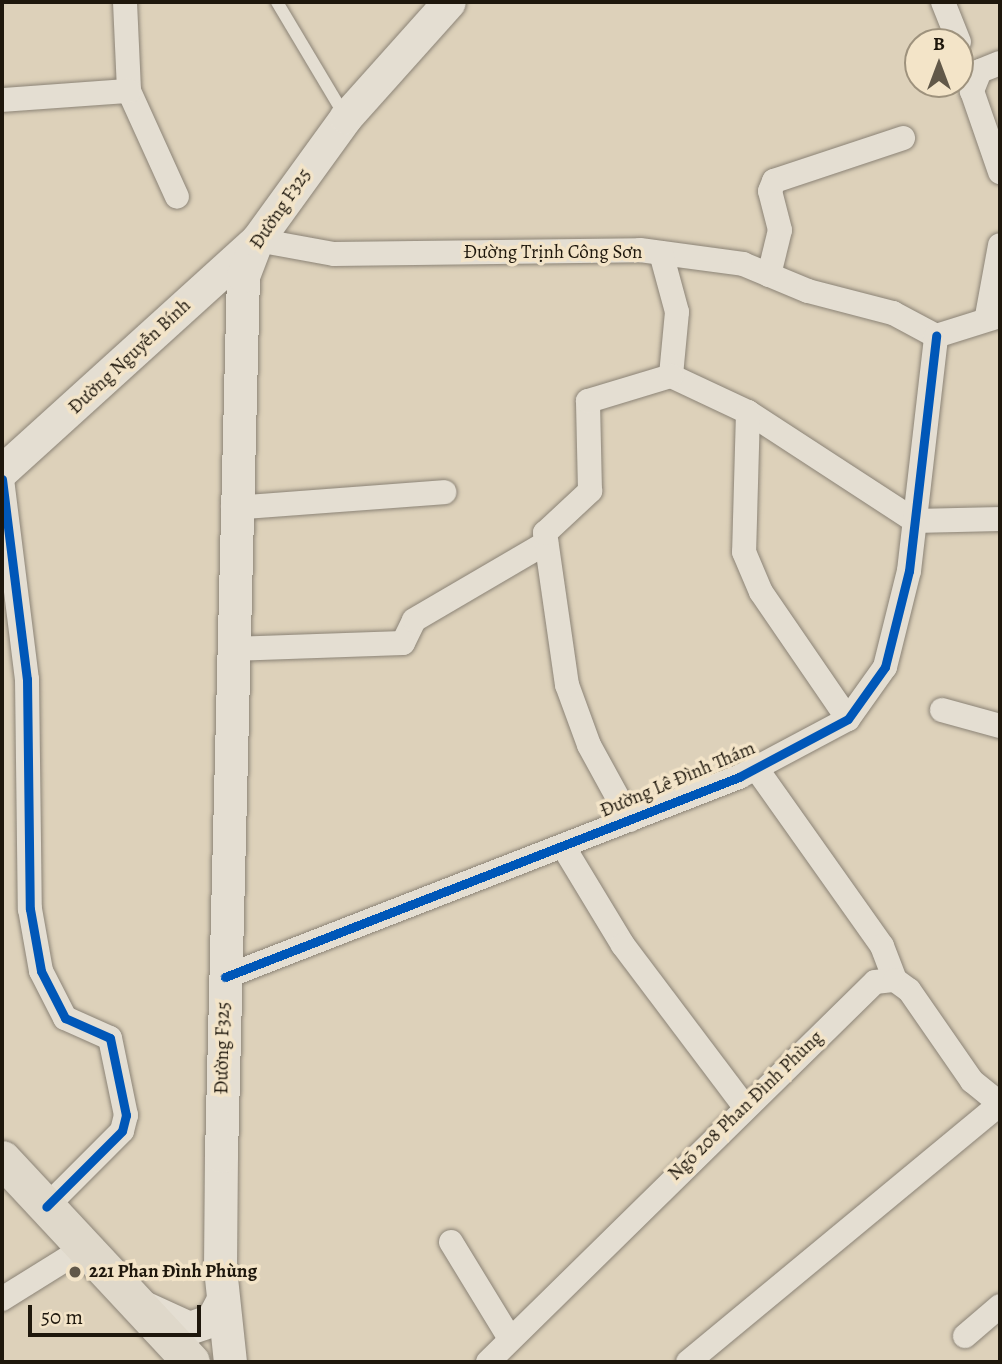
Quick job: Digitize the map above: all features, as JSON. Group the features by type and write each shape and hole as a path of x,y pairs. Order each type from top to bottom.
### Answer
{"main road":[{"name":"Đường F325","path":"230,1362 222,1301 225,977 233,508 241,295 257,240 346,117 449,2"},
{"name":"Đường Nguyễn Bính","path":"2,471 257,240"},
{"path":"2,1159 191,1362"},
{"path":"133,1301 189,1328 212,1320 222,1301"}],"street":[{"path":"125,2 129,91 177,197"},
{"path":"943,2 953,28"},
{"path":"974,78 1000,63"},
{"path":"974,82 1000,172"},
{"path":"2,100 129,91"},
{"path":"769,275 780,230 770,191 774,181 903,138"},
{"name":"Đường Trịnh Công Sơn","path":"257,240 334,254 661,253 743,264 769,275 893,313 936,336"},
{"path":"936,336 994,316 1000,245"},
{"path":"661,253 677,312 671,376"},
{"name":"Đường Lê Đình Thám","path":"225,977 630,820 756,768 848,719 885,667 915,521 936,336"},
{"path":"630,820 589,745 567,685 546,543 551,521 590,491 588,401 671,376 748,412 915,521 1000,519"},
{"path":"748,412 744,552 761,592 848,719"},
{"path":"2,479 27,679 30,909 41,971 65,1017 110,1038 126,1115 122,1131 46,1207"},
{"path":"233,508 444,492"},
{"path":"231,649 402,643 414,620 546,543"},
{"path":"942,710 1000,726"},
{"path":"688,1362 1000,1104 972,1081 895,980 882,946 756,768"},
{"path":"563,846 623,944 745,1107"},
{"name":"Ngõ 208 Phan Đình Phùng","path":"488,1362 509,1337 875,982 895,980"},
{"path":"451,1242 509,1337"},
{"path":"2,1299 84,1248"},
{"path":"965,1336 1000,1306"}],"lane":[{"path":"277,2 346,117"}],"cycle path":[{"path":"225,977 739,777 848,719 885,667 909,571 936,336"},
{"path":"2,479 27,679 30,909 41,971 65,1018 110,1038 126,1115 122,1131 46,1207"}],"place":[{"name":"221 Phan Đình Phùng","path":"75,1272"}]}
